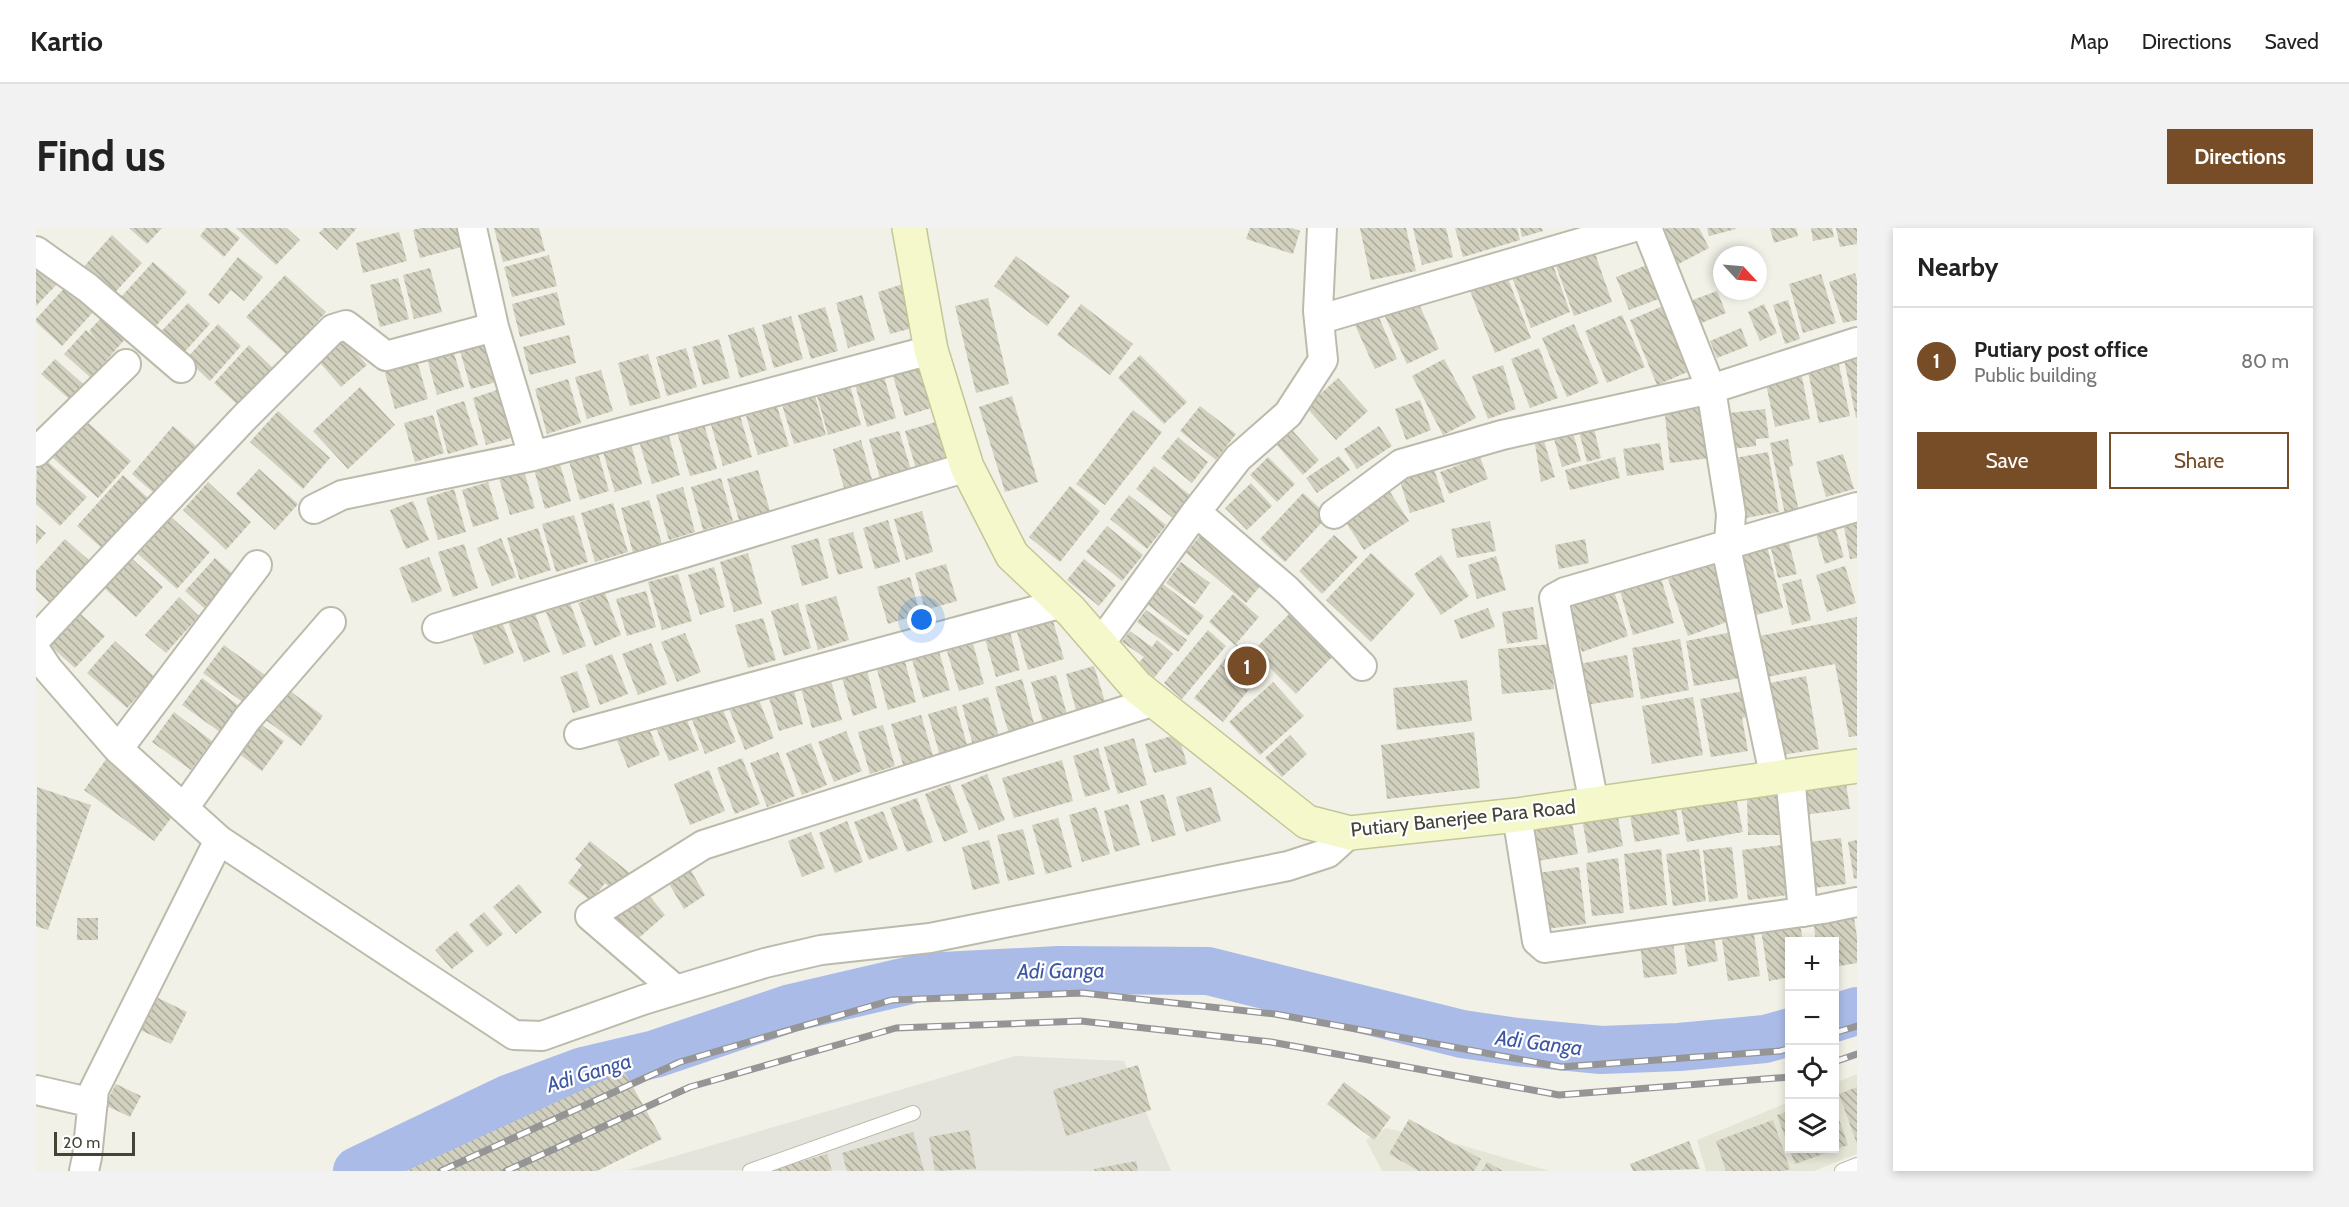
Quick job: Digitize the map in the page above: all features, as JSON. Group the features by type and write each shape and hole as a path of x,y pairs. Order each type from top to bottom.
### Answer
{"street":[{"path":"472,228 494,327 533,456"},
{"name":"Putiary Banerjee Para Road","path":"909,228 931,350 967,467 1012,555 1063,603 1137,687 1307,822 1350,832 1518,814 1857,766"},
{"path":"1100,644 1238,458 1288,414 1323,360 1321,320 1318,312 1322,228"},
{"path":"1321,320 1630,228"},
{"path":"1647,228 1711,389 1731,514 1728,557 1783,778 1803,912"},
{"path":"36,250 88,288 181,368"},
{"path":"36,639 235,427 333,329 346,325 386,357 494,327"},
{"path":"1334,514 1401,464 1502,435 1711,389 1857,342"},
{"path":"314,509 342,495 533,456 931,350"},
{"path":"36,452 126,364"},
{"path":"437,628 967,467"},
{"path":"1594,804 1554,598 1565,592 1857,507"},
{"path":"1196,512 1287,590 1362,666"},
{"path":"118,749 256,565"},
{"path":"579,734 1063,603"},
{"path":"184,808 247,719 331,622"},
{"path":"36,651 48,669 118,749 219,840 514,1035 542,1036 676,990 765,963 821,950 930,938 1288,866 1328,853 1350,832"},
{"path":"676,990 590,916 704,845 1155,701"},
{"path":"1518,814 1537,941 1545,948 1803,912 1857,902"},
{"path":"84,1171 94,1096 122,1033 219,840"},
{"path":"36,1090 94,1096"}],"lane":[{"path":"750,1171 913,1113"},
{"path":"1842,1171 1857,1165"}],"shaded area":[{"path":"1015,1056 1124,1061 1171,1171 628,1170"},
{"path":"1857,1074 1857,1154 1814,1171 1706,1171 1697,1140 1785,1104 1785,1153 1839,1153 1839,1081"},
{"path":"1386,1128 1461,1145 1549,1171 1382,1171 1366,1140"}],"building":[{"path":"129,228 162,228 147,244"},
{"path":"206,228 227,228 240,238 224,257 200,236"},
{"path":"236,228 287,228 300,240 276,265"},
{"path":"324,228 357,228 337,250 319,233"},
{"path":"461,228 465,246 420,258 413,230"},
{"path":"494,228 539,228 545,251 503,262"},
{"path":"1250,228 1292,228 1300,231 1293,254 1246,239"},
{"path":"1360,228 1406,228 1416,271 1371,280"},
{"path":"1413,228 1446,228 1453,257 1422,265"},
{"path":"1455,228 1517,228 1520,240 1463,257"},
{"path":"1520,228 1542,228 1543,231 1522,237"},
{"path":"1667,228 1699,228 1709,248 1669,269 1652,235"},
{"path":"1707,228 1736,228 1736,229 1709,236"},
{"path":"1770,228 1796,228 1798,236 1774,243"},
{"path":"1811,228 1832,228 1834,237 1813,241"},
{"path":"1836,228 1857,228 1857,244 1840,247"},
{"path":"399,232 407,261 363,273 356,243"},
{"path":"112,235 142,263 109,299 79,272"},
{"path":"1591,242 1612,302 1574,316 1552,255"},
{"path":"1549,254 1570,312 1531,328 1509,269"},
{"path":"549,255 557,286 512,297 504,267"},
{"path":"1016,256 1070,296 1047,326 994,286"},
{"path":"238,257 263,277 244,301 231,290 219,304 208,295"},
{"path":"36,261 59,282 36,306"},
{"path":"153,262 187,292 154,328 121,297"},
{"path":"1652,263 1664,297 1629,310 1616,277"},
{"path":"430,268 442,312 414,319 403,275"},
{"path":"1505,271 1531,338 1495,353 1468,286"},
{"path":"1855,273 1857,320 1843,323 1829,282"},
{"path":"1821,274 1836,323 1803,333 1789,284"},
{"path":"285,275 326,312 287,355 246,317"},
{"path":"398,278 409,319 380,327 370,285"},
{"path":"69,283 96,309 62,346 36,322 36,319"},
{"path":"903,284 916,327 890,334 878,292"},
{"path":"557,292 565,325 520,337 512,304"},
{"path":"1713,292 1713,300 1721,300 1726,313 1699,324 1690,301"},
{"path":"862,295 875,340 848,348 836,303"},
{"path":"1415,295 1439,349 1407,364 1382,310"},
{"path":"988,298 1009,384 976,393 955,306"},
{"path":"1788,300 1800,339 1785,344 1773,305"},
{"path":"188,303 210,324 179,358 156,337"},
{"path":"1670,303 1697,368 1657,385 1630,320"},
{"path":"1081,304 1133,344 1110,375 1057,335"},
{"path":"1764,304 1777,333 1760,341 1748,312"},
{"path":"1374,306 1397,359 1375,369 1351,316"},
{"path":"825,307 838,351 811,359 798,315"},
{"path":"110,308 133,330 91,378 64,354 86,330 97,340 89,331"},
{"path":"1622,315 1645,367 1607,383 1585,331"},
{"path":"791,316 803,359 774,368 762,325"},
{"path":"218,324 241,346 210,381 186,359"},
{"path":"1574,324 1599,383 1567,397 1542,338"},
{"path":"754,327 767,370 740,378 728,335"},
{"path":"1741,328 1748,346 1717,358 1710,341"},
{"path":"487,335 500,381 471,389 458,344"},
{"path":"569,335 576,363 530,375 523,347"},
{"path":"341,336 367,365 341,387 316,358"},
{"path":"719,339 730,378 703,385 692,347"},
{"path":"451,343 464,387 437,395 425,351"},
{"path":"249,345 274,369 240,407 214,383"},
{"path":"686,348 697,387 667,396 656,357"},
{"path":"1539,348 1558,398 1530,408 1511,359"},
{"path":"1857,351 1857,418 1856,418 1843,355"},
{"path":"648,354 661,398 630,406 618,363"},
{"path":"1140,355 1187,402 1164,424 1118,378"},
{"path":"1837,356 1850,416 1819,423 1806,363"},
{"path":"416,357 428,399 395,409 383,366"},
{"path":"55,359 90,390 76,405 41,374"},
{"path":"1444,359 1476,418 1443,435 1412,376"},
{"path":"918,365 931,408 905,416 892,373"},
{"path":"1503,365 1516,409 1488,419 1472,376"},
{"path":"601,370 613,411 587,419 575,377"},
{"path":"1801,371 1810,419 1775,427 1765,379"},
{"path":"883,373 896,418 867,427 854,381"},
{"path":"1338,378 1368,411 1336,440 1306,407"},
{"path":"568,379 581,423 547,434 535,389"},
{"path":"849,382 861,425 828,435 816,392"},
{"path":"360,387 395,425 348,469 313,431"},
{"path":"813,388 826,435 794,444 780,398"},
{"path":"500,389 514,437 486,445 473,398"},
{"path":"1012,396 1038,482 1005,492 979,407"},
{"path":"1420,400 1431,430 1406,440 1395,409"},
{"path":"464,401 478,445 448,454 436,410"},
{"path":"1705,401 1711,458 1670,463 1664,406"},
{"path":"777,406 789,446 758,455 746,416"},
{"path":"1200,406 1236,434 1216,460 1180,431"},
{"path":"1765,409 1769,438 1756,439 1756,446 1732,449 1729,413"},
{"path":"1133,410 1162,432 1105,505 1076,484"},
{"path":"278,411 330,458 303,489 250,442"},
{"path":"739,412 752,457 723,466 710,421"},
{"path":"77,413 131,461 98,498 44,450"},
{"path":"433,415 444,453 415,462 404,423"},
{"path":"1592,420 1601,458 1587,462 1577,424"},
{"path":"936,422 947,463 917,472 905,431"},
{"path":"704,424 717,469 690,476 677,432"},
{"path":"173,426 196,446 155,494 132,474"},
{"path":"1379,426 1392,446 1357,469 1344,449"},
{"path":"1571,426 1581,461 1562,467 1552,432"},
{"path":"1292,430 1319,460 1303,475 1276,444"},
{"path":"899,431 913,476 882,485 869,439"},
{"path":"668,433 680,475 652,484 639,441"},
{"path":"1178,437 1208,462 1192,483 1161,458"},
{"path":"1788,439 1793,466 1789,467 1799,511 1785,514 1770,443"},
{"path":"861,440 874,487 846,495 833,449"},
{"path":"1544,441 1555,477 1541,482 1535,444"},
{"path":"1660,443 1664,470 1627,476 1623,449"},
{"path":"631,444 642,484 615,492 603,452"},
{"path":"37,452 87,497 60,526 36,504"},
{"path":"1768,452 1779,512 1740,519 1729,459"},
{"path":"598,453 609,491 580,500 569,461"},
{"path":"1843,454 1854,489 1826,497 1816,462"},
{"path":"1339,456 1350,470 1317,493 1306,478"},
{"path":"1268,457 1295,484 1277,502 1250,475"},
{"path":"1480,457 1488,479 1449,494 1440,472"},
{"path":"1615,457 1620,478 1570,490 1565,470"},
{"path":"559,461 571,501 545,509 534,469"},
{"path":"1154,466 1191,496 1173,518 1136,489"},
{"path":"259,469 298,504 275,530 236,494"},
{"path":"1434,469 1445,502 1410,513 1400,481"},
{"path":"758,470 770,511 739,520 727,479"},
{"path":"524,471 535,508 510,515 499,478"},
{"path":"123,475 151,501 106,552 77,526"},
{"path":"721,478 733,521 703,530 691,487"},
{"path":"208,482 251,522 226,550 183,510"},
{"path":"488,482 499,519 473,527 462,490"},
{"path":"1251,483 1272,506 1247,530 1225,508"},
{"path":"1070,486 1100,511 1060,562 1029,537"},
{"path":"683,487 695,532 669,540 656,495"},
{"path":"454,489 466,532 438,540 426,498"},
{"path":"1388,489 1409,521 1364,550 1343,518"},
{"path":"1303,493 1328,516 1285,562 1260,539"},
{"path":"1129,495 1166,525 1147,549 1110,519"},
{"path":"649,500 662,544 633,553 621,508"},
{"path":"413,501 429,540 406,549 390,510"},
{"path":"613,503 628,552 595,562 581,513"},
{"path":"922,511 933,552 906,560 894,519"},
{"path":"574,515 588,562 556,572 542,524"},
{"path":"171,517 210,552 177,589 138,554"},
{"path":"888,520 900,562 875,569 863,528"},
{"path":"1490,521 1496,551 1457,558 1451,529"},
{"path":"1834,524 1844,557 1825,564 1815,530"},
{"path":"1857,524 1857,558 1850,559 1844,527"},
{"path":"36,525 46,533 36,544"},
{"path":"1107,526 1143,555 1122,581 1086,552"},
{"path":"1207,527 1267,578 1246,603 1186,553"},
{"path":"538,528 551,570 520,580 507,538"},
{"path":"853,532 863,568 838,575 828,539"},
{"path":"1334,535 1358,557 1322,594 1299,571"},
{"path":"501,538 516,577 492,586 477,548"},
{"path":"818,538 829,578 802,586 791,546"},
{"path":"65,539 91,562 52,605 36,590 36,571"},
{"path":"1585,539 1589,563 1559,569 1555,545"},
{"path":"1788,539 1797,574 1778,578 1770,544"},
{"path":"464,544 478,588 453,597 438,552"},
{"path":"1767,546 1783,608 1752,616 1736,555"},
{"path":"748,553 762,604 734,612 720,562"},
{"path":"1371,553 1415,594 1371,642 1326,600"},
{"path":"127,554 163,587 136,617 100,584"},
{"path":"1441,555 1469,596 1441,615 1414,574"},
{"path":"1496,556 1506,590 1477,599 1468,565"},
{"path":"429,557 442,591 412,603 399,568"},
{"path":"215,558 234,575 204,608 185,591"},
{"path":"1084,559 1116,585 1099,606 1067,580"},
{"path":"1181,562 1210,583 1195,604 1166,583"},
{"path":"1716,562 1735,619 1688,636 1668,579"},
{"path":"946,564 957,601 925,610 915,573"},
{"path":"1845,566 1856,603 1827,612 1816,575"},
{"path":"714,567 725,607 700,615 688,575"},
{"path":"1659,571 1674,623 1633,635 1618,584"},
{"path":"678,574 692,621 662,630 648,582"},
{"path":"910,577 920,614 888,624 877,587"},
{"path":"1801,579 1811,620 1792,625 1782,584"},
{"path":"1163,584 1204,616 1188,636 1147,604"},
{"path":"646,591 656,627 627,636 616,599"},
{"path":"1614,591 1628,636 1582,652 1567,607"},
{"path":"605,593 621,635 595,646 578,603"},
{"path":"1233,594 1259,617 1235,645 1209,622"},
{"path":"836,596 849,640 818,650 805,605"},
{"path":"179,597 199,616 166,653 145,635"},
{"path":"570,603 586,646 563,655 546,612"},
{"path":"798,603 811,648 784,656 771,611"},
{"path":"1533,607 1538,639 1507,644 1502,612"},
{"path":"1295,608 1338,651 1296,694 1253,651"},
{"path":"1488,608 1495,627 1461,639 1454,620"},
{"path":"533,609 550,652 524,662 507,619"},
{"path":"76,610 105,636 75,668 46,642"},
{"path":"1146,610 1187,640 1178,652 1137,622"},
{"path":"500,617 514,653 484,665 470,629"},
{"path":"1857,617 1857,736 1849,737 1835,664 1761,678 1754,637"},
{"path":"763,618 776,660 748,668 735,625"},
{"path":"1053,621 1064,659 1028,670 1017,632"},
{"path":"1208,630 1226,646 1182,699 1164,683"},
{"path":"1130,631 1152,647 1157,640 1173,654 1154,678 1137,665 1144,657 1122,642"},
{"path":"1738,631 1746,677 1694,686 1686,641"},
{"path":"1010,632 1020,670 996,677 985,639"},
{"path":"685,633 701,672 677,682 661,642"},
{"path":"1680,639 1689,690 1641,699 1632,648"},
{"path":"972,640 984,684 959,691 946,648"},
{"path":"115,641 155,677 127,708 87,673"},
{"path":"651,643 667,684 638,695 622,654"},
{"path":"1237,644 1266,668 1223,722 1194,698"},
{"path":"1550,644 1554,689 1502,694 1498,649"},
{"path":"224,645 265,675 244,703 203,673"},
{"path":"938,648 950,690 923,698 911,656"},
{"path":"612,654 628,694 600,705 585,665"},
{"path":"1627,655 1634,697 1586,705 1579,664"},
{"path":"904,658 916,702 888,710 876,666"},
{"path":"1094,666 1107,708 1078,717 1066,674"},
{"path":"577,671 590,707 573,713 560,677"},
{"path":"867,671 877,708 853,716 842,678"},
{"path":"1056,675 1068,718 1044,725 1031,682"},
{"path":"1806,676 1819,749 1782,755 1770,683"},
{"path":"830,677 842,720 812,728 800,685"},
{"path":"202,678 239,706 220,732 182,705"},
{"path":"1022,679 1035,727 1009,734 995,687"},
{"path":"1467,680 1472,721 1397,730 1393,688"},
{"path":"1273,682 1304,716 1260,755 1229,722"},
{"path":"281,684 323,716 301,746 259,715"},
{"path":"792,684 803,724 779,731 767,691"},
{"path":"1749,690 1753,716 1742,718 1748,751 1711,757 1700,699"},
{"path":"757,695 774,738 745,750 728,706"},
{"path":"988,697 999,737 973,745 962,705"},
{"path":"1693,697 1703,755 1652,764 1642,706"},
{"path":"721,705 736,742 705,754 691,717"},
{"path":"956,706 968,748 940,756 928,714"},
{"path":"174,712 212,741 191,770 152,742"},
{"path":"684,713 699,750 669,761 655,725"},
{"path":"921,715 934,759 904,768 891,724"},
{"path":"252,718 284,741 262,771 230,747"},
{"path":"646,721 660,755 628,768 614,733"},
{"path":"883,725 895,766 870,774 858,732"},
{"path":"846,731 862,771 834,782 818,742"},
{"path":"1474,732 1480,788 1387,799 1381,745"},
{"path":"1178,734 1187,764 1154,773 1145,744"},
{"path":"1290,735 1307,754 1282,777 1265,758"},
{"path":"1134,738 1147,785 1118,794 1104,747"},
{"path":"811,743 827,785 802,795 786,753"},
{"path":"1098,748 1110,790 1085,797 1073,756"},
{"path":"778,752 795,796 767,807 750,763"},
{"path":"107,758 177,810 154,841 84,790"},
{"path":"742,758 760,804 735,814 717,768"},
{"path":"1062,760 1073,801 1014,818 1002,778"},
{"path":"709,770 725,811 690,825 674,784"},
{"path":"987,774 1005,820 979,830 961,785"},
{"path":"950,784 968,832 944,842 925,794"},
{"path":"1846,784 1850,809 1803,815 1800,791"},
{"path":"37,787 91,805 48,930 36,926"},
{"path":"1211,787 1221,821 1186,832 1176,797"},
{"path":"1164,794 1176,835 1152,842 1140,801"},
{"path":"1783,796 1785,835 1748,835 1747,797"},
{"path":"917,798 933,842 907,852 890,808"},
{"path":"1736,798 1743,832 1687,842 1681,808"},
{"path":"1675,802 1680,834 1635,842 1629,811"},
{"path":"1128,804 1140,845 1115,852 1104,811"},
{"path":"1096,807 1110,854 1082,862 1069,815"},
{"path":"883,811 898,849 869,860 854,822"},
{"path":"1617,812 1623,846 1588,853 1582,818"},
{"path":"1058,818 1072,867 1046,874 1032,825"},
{"path":"1571,818 1578,854 1538,861 1532,825"},
{"path":"847,821 863,862 835,873 819,833"},
{"path":"1023,829 1035,874 1008,881 997,835"},
{"path":"811,832 825,868 802,877 788,841"},
{"path":"1841,838 1846,884 1806,889 1801,843"},
{"path":"989,840 1000,883 973,890 962,847"},
{"path":"1857,840 1857,878 1854,879 1848,842"},
{"path":"590,841 631,874 616,892 605,883 591,901 568,883 582,865 575,859"},
{"path":"1789,844 1795,894 1748,900 1742,850"},
{"path":"1732,847 1738,898 1709,902 1703,850"},
{"path":"1661,849 1667,905 1630,910 1624,854"},
{"path":"1699,849 1706,901 1673,906 1666,854"},
{"path":"1618,858 1624,913 1592,916 1586,863"},
{"path":"1579,867 1586,924 1545,929 1538,873"},
{"path":"690,869 705,895 684,909 668,882"},
{"path":"519,884 542,912 516,934 493,907"},
{"path":"644,889 665,915 632,944 610,918"},
{"path":"484,912 503,934 487,947 469,925"},
{"path":"1853,912 1857,937 1857,963 1839,966 1839,937 1815,937 1813,919"},
{"path":"77,918 98,918 98,940 77,940"},
{"path":"1752,920 1760,976 1728,981 1720,925"},
{"path":"1800,923 1802,937 1785,937 1785,978 1769,981 1761,930"},
{"path":"1712,926 1718,961 1688,967 1682,931"},
{"path":"457,931 474,951 452,969 435,950"},
{"path":"1672,933 1677,974 1644,978 1639,936"},
{"path":"156,997 187,1012 171,1044 140,1030"},
{"path":"1138,1065 1151,1110 1066,1136 1053,1090"},
{"path":"624,1071 662,1139 597,1171 406,1171"},
{"path":"1344,1082 1391,1117 1374,1140 1327,1104"},
{"path":"116,1084 141,1096 130,1117 105,1105"},
{"path":"1857,1087 1857,1144 1839,1094"},
{"path":"1785,1113 1785,1137 1777,1115"},
{"path":"1409,1119 1481,1159 1474,1171 1419,1171 1389,1154"},
{"path":"1839,1119 1848,1145 1839,1148"},
{"path":"1773,1120 1790,1169 1784,1171 1726,1171 1716,1141"},
{"path":"969,1130 976,1169 935,1171 929,1137"},
{"path":"913,1132 924,1171 847,1171 842,1153"},
{"path":"1689,1141 1700,1169 1633,1171 1630,1164"},
{"path":"1791,1153 1826,1153 1795,1164"},
{"path":"827,1154 832,1171 772,1171 772,1170"},
{"path":"1136,1161 1138,1171 1095,1171 1094,1169"},
{"path":"1487,1162 1503,1171 1482,1171"}],"waterway":[{"name":"Adi Ganga","path":"357,1171 510,1098 583,1071 655,1054 791,1008 924,977 1059,970 1208,971 1462,1034 1601,1050 1679,1047 1765,1039 1785,1033"},
{"name":"Adi Ganga","path":"1839,1016 1857,1011"}],"railway":[{"path":"441,1171 680,1062 892,1000 1083,993 1275,1014 1561,1067 1785,1050"},
{"path":"506,1171 690,1087 896,1028 1081,1021 1271,1042 1559,1095 1785,1077"},
{"path":"1839,1031 1857,1026"},
{"path":"1839,1060 1857,1054"}],"place":[{"name":"Putiary post office","path":"1247,666"}]}
